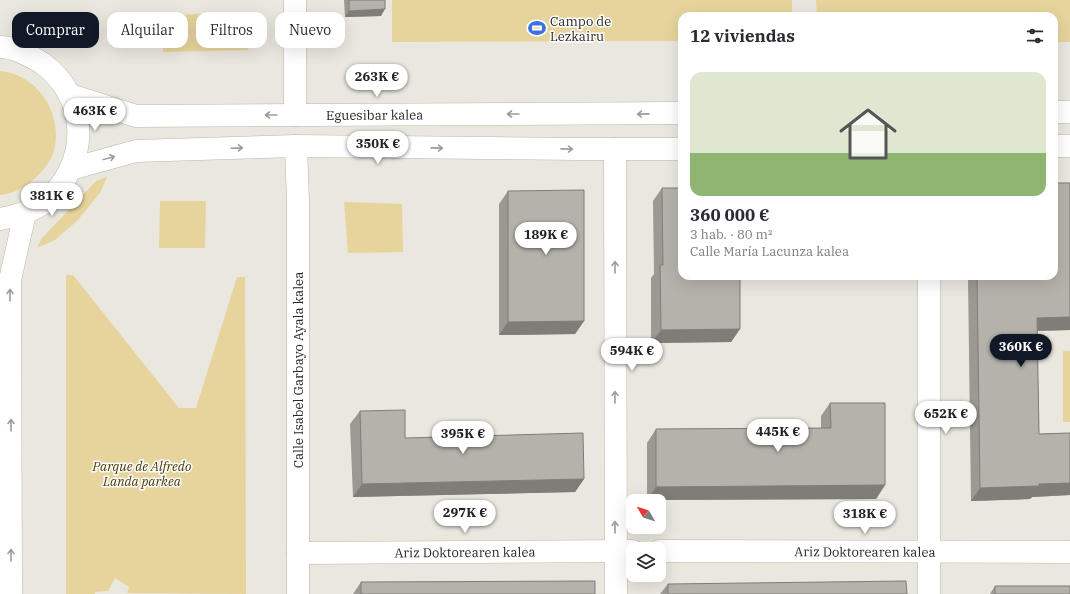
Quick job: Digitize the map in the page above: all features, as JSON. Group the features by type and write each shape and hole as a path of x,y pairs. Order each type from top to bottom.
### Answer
{"street":[{"path":"295,0 295,115"},
{"path":"0,47 31,55 54,72 70,95 78,119 78,144 71,169 60,187 44,203 25,213 0,219"},
{"name":"Eguesibar kalea","path":"70,95 136,116 678,114"},
{"path":"1058,112 1070,112"},
{"path":"71,169 136,151 296,146 678,149"},
{"name":"Calle Isabel Garbayo Ayala kalea","path":"296,146 298,201 298,594"},
{"path":"1058,146 1070,146"},
{"path":"615,149 624,551 616,594"},
{"path":"11,594 10,280 25,213"},
{"path":"929,280 929,594"},
{"name":"Ariz Doktorearen kalea","path":"298,552 624,551"},
{"name":"Ariz Doktorearen kalea","path":"666,551 929,553 1070,552"}],"green space":[{"name":"Campo de Lezkairu","path":"392,0 792,0 792,12 678,12 678,41 392,42"},
{"path":"816,0 1070,0 1070,42 1058,42 1058,12 817,12"},
{"path":"188,14 196,14 196,48 248,48 248,50 163,52 163,48 188,48"},
{"path":"0,71 14,74 26,80 37,89 46,100 52,112 56,140 51,158 39,174 22,188 0,195"},
{"path":"107,177 100,193 77,221 55,240 37,248 42,238 96,181"},
{"path":"160,201 206,201 205,248 159,248"},
{"path":"344,202 402,204 403,252 348,253"},
{"name":"Parque de Alfredo Landa parkea","path":"66,275 73,275 179,408 196,408 237,277 245,277 246,594 127,593 129,587 115,578 108,591 95,592 95,594 66,594"},
{"path":"1063,351 1070,351 1070,422 1063,422"}],"building":[{"path":"349,0 385,0 385,9 349,11"},
{"path":"1058,183 1070,183 1070,317 1037,318 1039,434 1070,433 1070,483 1039,484 1039,486 980,488 977,280 1058,280"},
{"path":"662,188 678,188 678,280 740,280 740,329 661,330 660,265 663,265"},
{"path":"584,190 584,321 508,322 508,191"},
{"path":"830,403 885,403 885,485 656,487 656,429 831,428"},
{"path":"405,410 405,438 583,433 584,479 362,484 360,411"},
{"path":"595,581 595,594 361,594 361,582"},
{"path":"906,581 907,594 668,594 668,584"},
{"path":"995,586 1070,586 1070,594 995,594"}],"place":[{"name":"Campo de Lezkairu","path":"537,28"}]}
